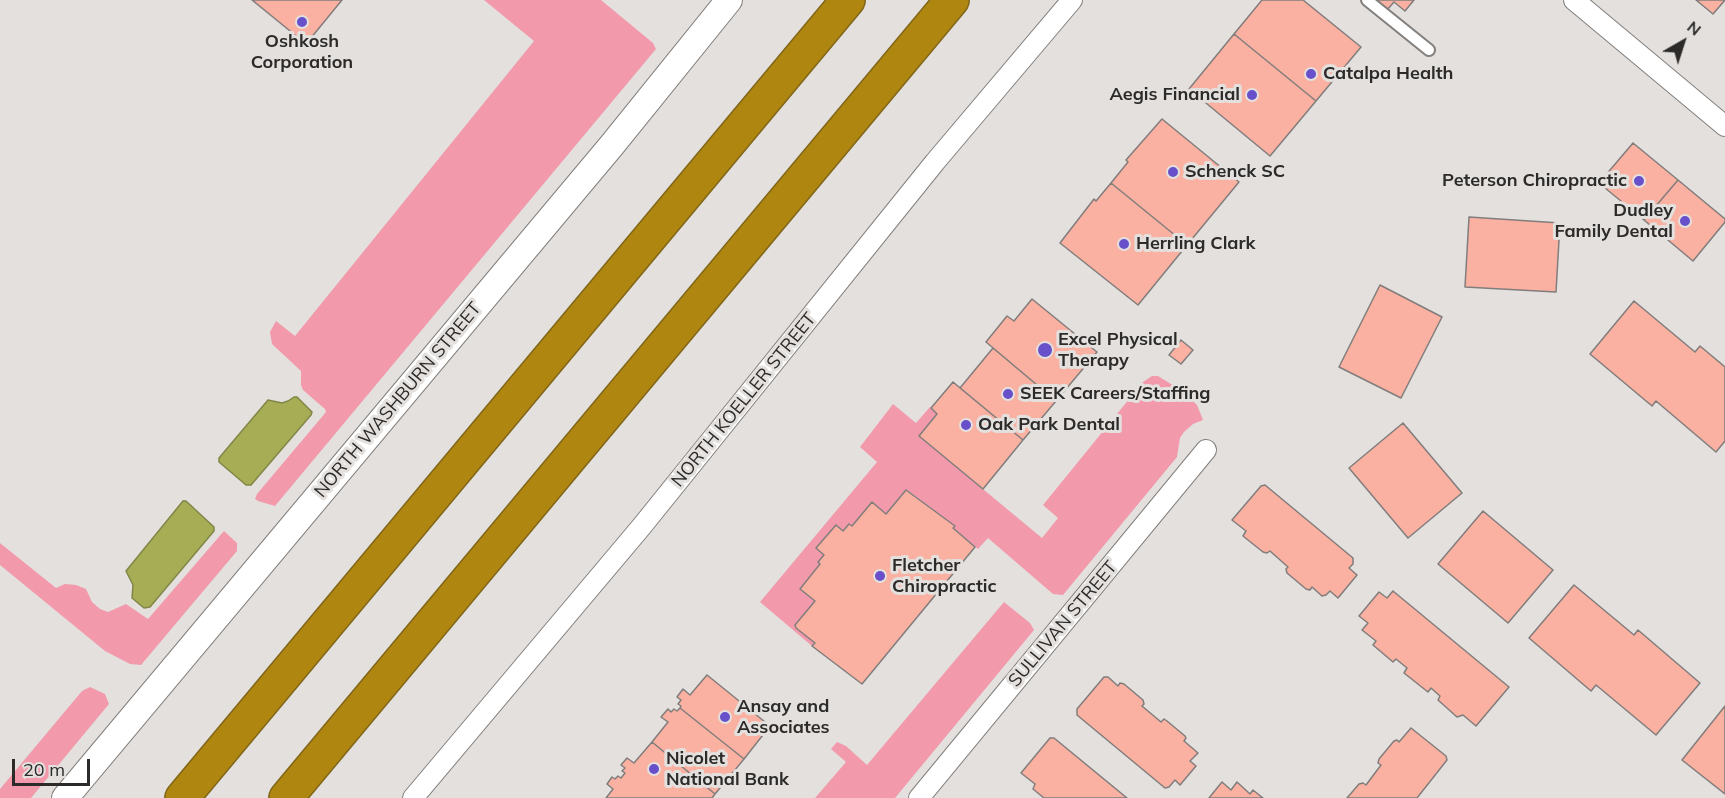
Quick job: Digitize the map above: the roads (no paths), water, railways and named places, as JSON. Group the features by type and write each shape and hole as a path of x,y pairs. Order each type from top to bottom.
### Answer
{"highway":[{"path":"182,798 848,0"},
{"path":"286,798 952,0"}],"street":[{"name":"NORTH WASHBURN STREET","path":"65,798 605,153 729,0"},
{"name":"NORTH KOELLER STREET","path":"418,796 642,526 935,162 1072,0"},
{"path":"1574,0 1725,126"},
{"name":"SULLIVAN STREET","path":"919,798 1206,450"}],"lane":[{"path":"1367,0 1429,50"}],"place":[{"name":"Oshkosh Corporation","path":"302,22"},
{"name":"Catalpa Health","path":"1311,74"},
{"name":"Aegis Financial","path":"1252,95"},
{"name":"Schenck SC","path":"1173,172"},
{"name":"Peterson Chiropractic","path":"1639,181"},
{"name":"Dudley Family Dental","path":"1685,221"},
{"name":"Herrling Clark","path":"1124,244"},
{"name":"Excel Physical Therapy","path":"1045,350"},
{"name":"SEEK Careers/Staffing","path":"1008,394"},
{"name":"Oak Park Dental","path":"966,425"},
{"name":"Fletcher Chiropractic","path":"880,576"},
{"name":"Ansay and Associates","path":"725,717"},
{"name":"Nicolet National Bank","path":"654,769"}]}
